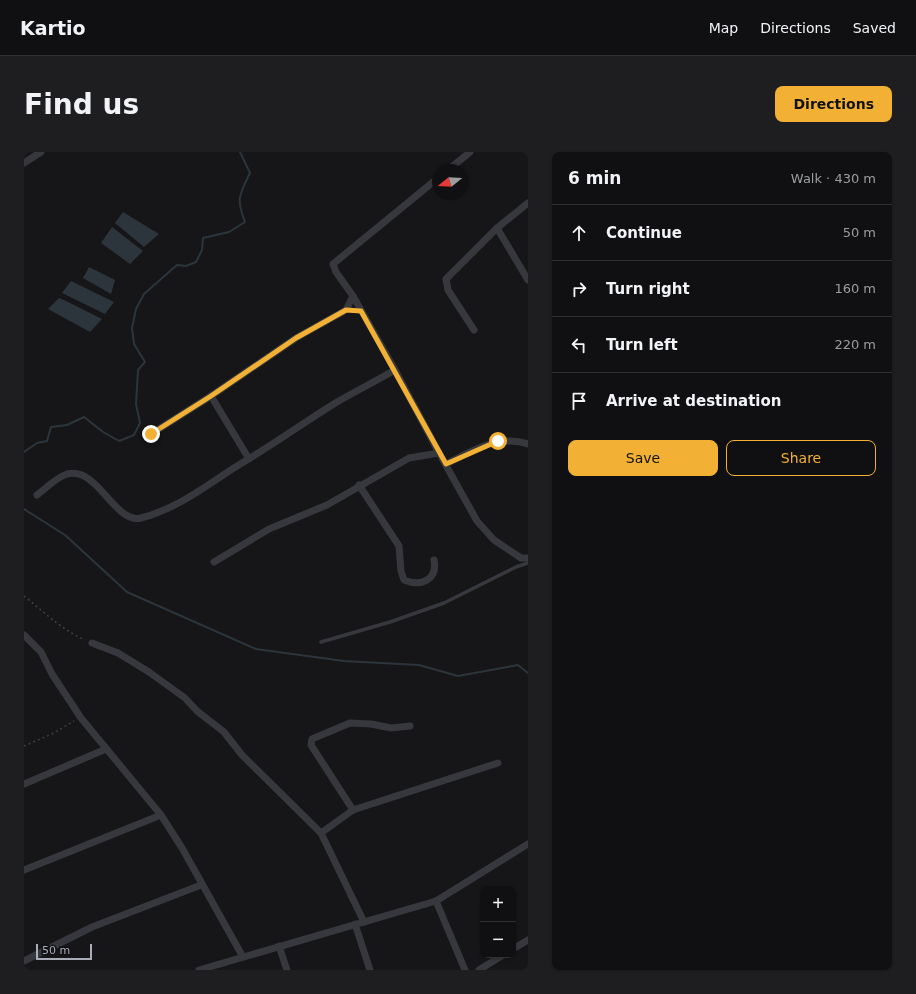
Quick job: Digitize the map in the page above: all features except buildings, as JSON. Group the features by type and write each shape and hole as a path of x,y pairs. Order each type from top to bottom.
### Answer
{"street":[{"path":"24,164 41,152"},
{"path":"455,164 470,152"},
{"path":"432,183 333,264 336,272 353,296 395,370 439,453 477,520 494,540 521,558 528,558"},
{"path":"474,330 448,290 446,279 497,228 528,203"},
{"path":"497,228 528,280"},
{"path":"346,310 353,296"},
{"path":"151,434 211,396 296,338 346,310 361,311"},
{"path":"37,495 65,474 74,473 83,476 101,490 122,512 133,519 141,518 174,506 337,402 395,370"},
{"path":"211,396 249,459"},
{"path":"446,464 498,441 517,440 528,444"},
{"path":"214,562 270,529 327,505 359,485 409,458 439,453"},
{"path":"359,485 398,546 401,571 404,580 412,583 420,583 431,577 436,568 434,560"},
{"path":"24,635 41,652 52,674 81,718 161,815 182,848 243,957"},
{"path":"92,643 118,653 150,672 185,698 198,712 224,732 242,755 321,833 364,922"},
{"path":"353,810 311,746 312,739 350,723 371,724 391,728 410,726"},
{"path":"24,783 106,749"},
{"path":"321,833 353,810 498,763"},
{"path":"24,870 161,815"},
{"path":"203,969 436,901 528,844"},
{"path":"24,961 92,928 202,885"},
{"path":"436,901 465,970"},
{"path":"355,924 370,970"},
{"path":"516,947 528,940"},
{"path":"279,946 287,970"},
{"path":"480,970 498,958"}],"lane":[{"path":"321,642 390,622 444,603 516,567 528,563"}],"path":[{"path":"24,596 76,636 92,643"},
{"path":"24,746 52,734 81,718"}],"shaded area":[{"path":"123,212 159,234 144,247 115,223"},
{"path":"112,227 143,251 130,264 101,243"},
{"path":"89,267 115,280 111,294 83,278"},
{"path":"71,281 114,302 105,314 62,293"},
{"path":"59,298 102,319 90,332 48,309"}],"waterway":[{"path":"24,452 37,443 47,441 51,427 67,425 84,417 103,432 119,441 134,435 140,423 136,404 138,370 145,362 134,344 132,328 136,309 144,294 177,265 186,266 196,262 202,250 203,238 229,232 245,222 240,208 240,197 250,173 240,152"},
{"path":"24,509 65,535 127,592 256,649 344,661 419,665 458,676 518,665 528,673"}],"route":[{"path":"151,434 211,396 296,338 346,310 361,311 446,464 498,441"}]}
